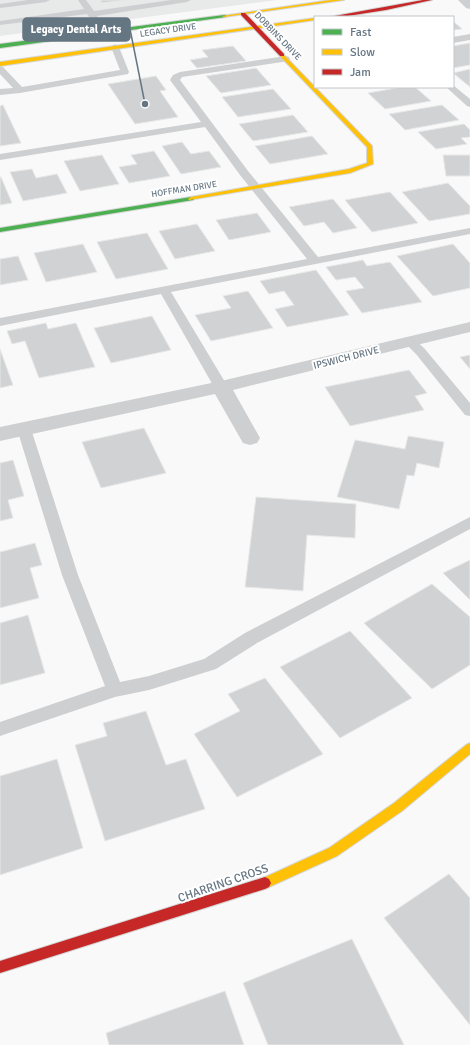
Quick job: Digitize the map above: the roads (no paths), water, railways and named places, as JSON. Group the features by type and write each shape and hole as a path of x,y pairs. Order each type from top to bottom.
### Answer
{"street":[{"name":"LEGACY DRIVE","path":"0,46 342,0"},
{"path":"338,16 386,9 430,0"},
{"path":"464,0 470,5"},
{"name":"DOBBINS DRIVE","path":"243,14 370,146 370,164"},
{"name":"LEGACY DRIVE","path":"0,64 314,19"},
{"path":"103,32 115,47"},
{"name":"HOFFMAN DRIVE","path":"0,230 256,188 350,171 370,164"},
{"name":"IPSWICH DRIVE","path":"0,434 221,387 470,327"},
{"path":"221,387 250,438"},
{"name":"CHARRING CROSS","path":"0,967 259,886 333,852 398,807 470,748"}],"lane":[{"path":"0,6 46,0"},
{"path":"82,0 103,32"},
{"path":"0,23 186,0"},
{"path":"454,40 470,37"},
{"path":"0,92 125,72 115,47"},
{"path":"286,59 176,77 175,80 256,188 315,261"},
{"path":"0,69 20,90"},
{"path":"452,88 470,104"},
{"path":"0,157 208,124"},
{"path":"0,322 470,231"},
{"path":"164,290 221,387"},
{"path":"409,342 420,351 470,412"},
{"path":"24,429 70,575 114,690"},
{"path":"0,729 114,690 150,683 210,664 251,638 470,522"}],"place":[{"name":"Legacy Dental Arts","path":"145,104"}]}
